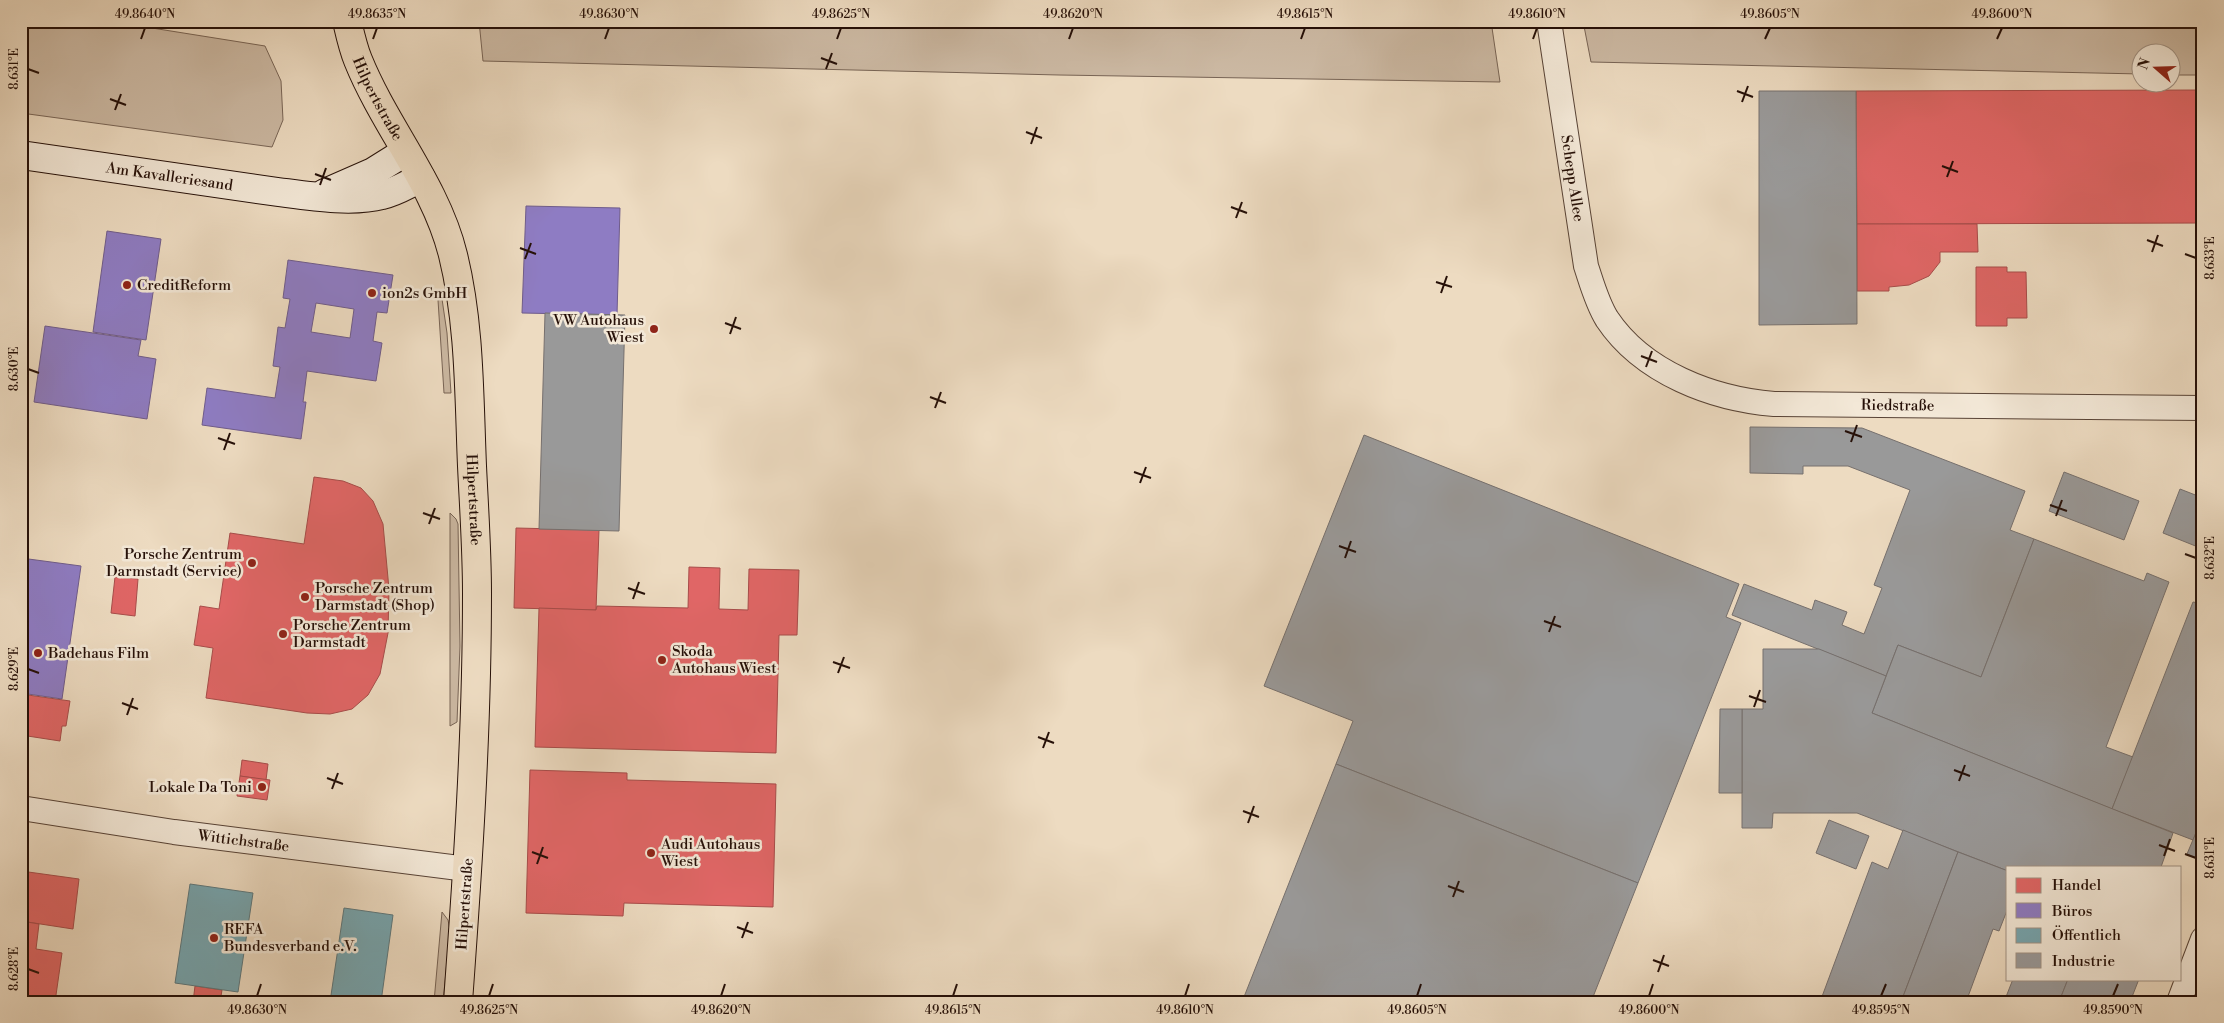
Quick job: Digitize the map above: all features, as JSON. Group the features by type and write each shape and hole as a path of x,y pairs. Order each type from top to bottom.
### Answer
{"main road":[{"name":"Hilpertstraße","path":"347,21 357,59 405,152 421,178 443,225 453,254 463,307 477,590 468,869 458,1002"}],"street":[{"name":"Schepp Allee","path":"1549,21 1586,266 1602,311 1614,329"},
{"name":"Am Kavalleriesand","path":"319,196 372,172 405,152"},
{"name":"Am Kavalleriesand","path":"21,155 278,192 319,196 373,197 392,192 421,178"},
{"name":"Riedstraße","path":"1614,329 1646,359 1685,381 1728,397 1759,402 2203,408"},
{"name":"Wittichstraße","path":"21,808 174,832 468,869"},
{"path":"2178,1002 2203,940"}],"shaded area":[{"path":"21,21 108,21 265,46 281,81 283,120 272,147 21,113"},
{"path":"479,21 1491,21 1500,82 1059,75 483,61"},
{"path":"1583,21 2203,21 2203,75 2182,75 2182,42 2132,42 2132,74 1591,62"},
{"path":"442,299 447,333 451,393 444,393 438,300"},
{"path":"450,513 458,524 460,646 457,722 450,726"},
{"path":"442,912 448,920 450,930 443,1002 434,1002"}],"building: Handel":[{"path":"2132,90 2132,92 2182,92 2182,90 2203,90 2203,223 1857,224 1856,91"},
{"path":"1857,224 1977,224 1978,252 1940,252 1940,262 1929,276 1909,285 1889,287 1889,291 1857,291"},
{"path":"1976,267 2007,267 2007,272 2026,272 2027,318 2007,318 2007,326 1976,326"},
{"name":"Porsche Zentrum Darmstadt (Shop)","path":"314,477 343,481 361,488 373,501 383,524 389,589 388,633 380,674 368,695 352,709 330,714 307,713 206,698 213,648 194,645 200,606 219,609 230,533 304,544"},
{"path":"516,528 599,530 596,610 514,608"},
{"name":"Skoda Autohaus Wiest","path":"689,567 720,568 719,609 748,610 749,569 799,570 797,635 779,635 776,753 535,747 539,608 596,610 597,606 688,608"},
{"path":"115,577 138,579 135,616 111,613"},
{"path":"21,694 70,701 66,726 62,726 60,741 21,735"},
{"path":"242,760 268,764 266,780 240,776"},
{"path":"530,770 627,773 627,780 776,784 773,907 624,903 623,916 526,913"},
{"path":"240,776 270,780 267,800 237,796"},
{"path":"21,871 79,879 73,929 21,921"},
{"path":"21,921 39,924 36,949 62,953 55,1002 21,1002"},
{"path":"195,986 222,990 220,1002 193,1002"}],"building: Büros":[{"path":"526,206 620,208 617,315 522,313"},
{"name":"CreditReform","path":"107,231 161,239 146,340 93,332"},
{"path":"288,260 393,275 387,313 377,312 373,341 382,343 376,381 307,371 303,402 306,402 301,439 202,425 207,388 275,398 280,367 273,366 278,327 285,328 290,299 283,298","holes":["316,303 354,309 350,338 311,332"]},
{"path":"45,326 141,340 138,356 156,359 147,419 34,402"},
{"path":"21,558 81,566 62,699 21,693"}],"building: Öffentlich":[{"name":"REFA Bundesverband e.V.","path":"190,884 253,893 238,992 175,983"},
{"path":"344,908 393,915 381,1002 330,1002"}],"building: Industrie":[{"path":"1759,91 1856,91 1857,324 1759,325"},
{"path":"545,313 625,315 619,531 539,529"},
{"path":"1750,427 1862,428 2025,491 2010,530 2034,539 1981,677 1898,645 1886,676 1732,615 1744,584 1812,610 1815,600 1847,612 1842,625 1864,634 1882,588 1874,585 1910,490 1848,466 1803,466 1803,474 1750,473"},
{"path":"1364,435 1739,584 1726,617 1741,623 1638,883 1336,764 1353,721 1264,686"},
{"path":"2064,472 2139,501 2124,540 2049,511"},
{"path":"2180,489 2203,498 2203,549 2163,533"},
{"path":"2034,539 2144,581 2147,573 2169,582 2106,747 2133,757 2112,809 1872,713 1898,645 1981,677"},
{"path":"2193,602 2203,604 2203,816 2193,840 2112,809"},
{"path":"1763,649 1819,649 1886,676 1872,713 2173,833 2161,866 2006,866 2006,870 1857,813 1773,813 1772,828 1742,828 1742,709 1763,709"},
{"path":"1720,709 1742,709 1742,793 1719,793"},
{"path":"1336,764 1638,883 1591,1002 1242,1002"},
{"path":"2203,816 2203,860 2187,854"},
{"path":"1829,820 1869,836 1856,869 1816,853"},
{"path":"1903,830 1958,852 1901,1002 1820,1002 1872,862 1888,869"},
{"path":"1958,852 2006,870 2006,913 1999,931 1993,929 1966,1002 1901,1002"},
{"path":"2013,980 2068,980 2059,1002 2004,1002"},
{"path":"2068,980 2139,980 2130,1002 2059,1002"}],"place":[{"name":"CreditReform","path":"127,285"},
{"name":"ion2s GmbH","path":"372,293"},
{"name":"VW Autohaus Wiest","path":"654,329"},
{"name":"Porsche Zentrum Darmstadt (Service)","path":"252,563"},
{"name":"Porsche Zentrum Darmstadt (Shop)","path":"305,597"},
{"name":"Porsche Zentrum Darmstadt","path":"283,634"},
{"name":"Badehaus Film","path":"38,653"},
{"name":"Skoda Autohaus Wiest","path":"662,660"},
{"name":"Lokale Da Toni","path":"262,787"},
{"name":"Audi Autohaus Wiest","path":"651,853"},
{"name":"REFA Bundesverband e.V.","path":"214,938"}]}
